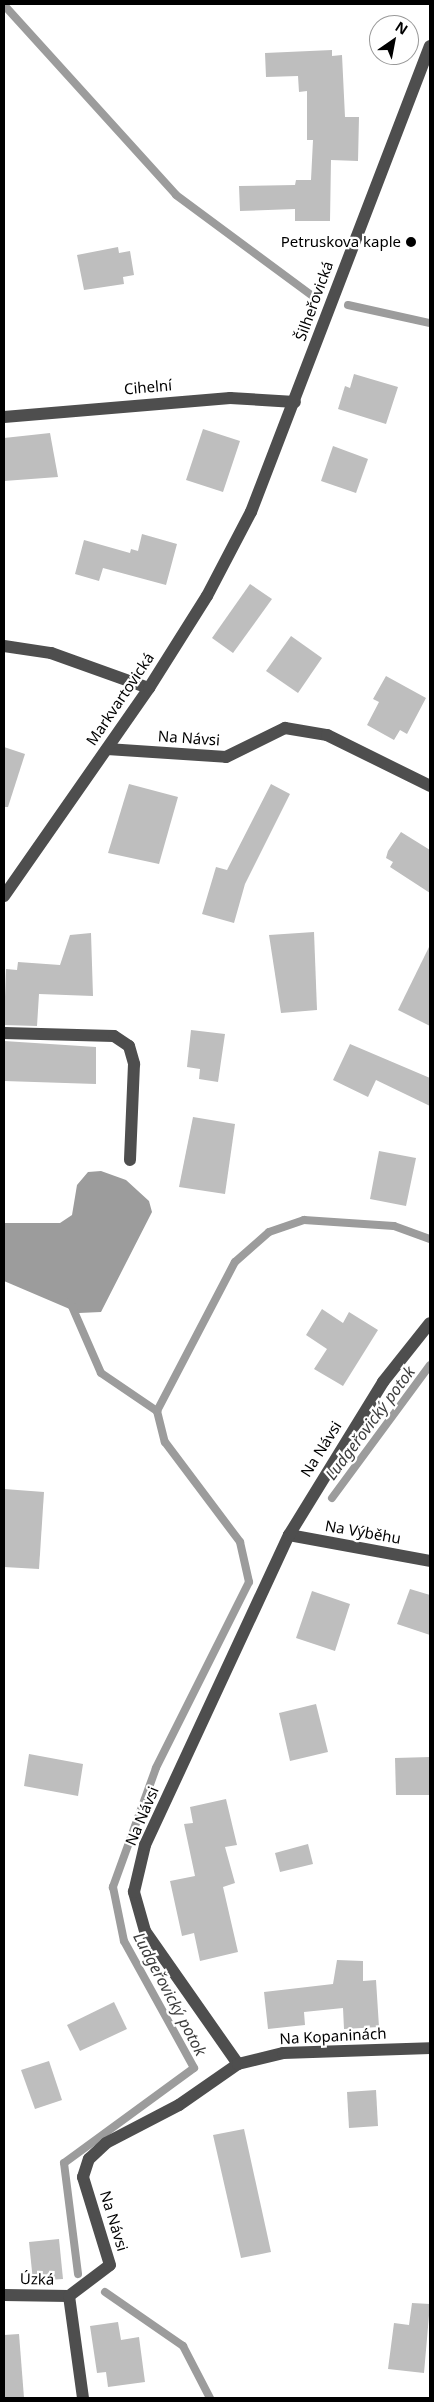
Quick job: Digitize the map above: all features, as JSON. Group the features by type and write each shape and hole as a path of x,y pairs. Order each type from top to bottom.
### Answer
{"street":[{"name":"Šilheřovická","path":"250,512 295,402 430,46"},
{"name":"Cihelní","path":"4,417 230,398 295,402"},
{"name":"Markvartovická","path":"4,896 149,688 207,596 250,512"},
{"path":"4,646 51,653 149,688"},
{"name":"Na Návsi","path":"107,748 226,757 285,728 327,736 430,786"},
{"path":"4,1033 114,1036 129,1046 134,1064 130,1160"},
{"name":"Na Návsi","path":"69,2296 110,2265 83,2177 89,2159 106,2143 179,2106 238,2064 145,1931 134,1892 146,1845 289,1535 383,1382 430,1323"},
{"name":"Na Výběhu","path":"289,1535 430,1561"},
{"name":"Na Kopaninách","path":"238,2064 283,2053 430,2048"},
{"name":"Úzká","path":"4,2295 69,2296"},
{"path":"69,2296 83,2398"}],"shaded area":[{"path":"101,1171 126,1180 149,1201 152,1212 101,1312 79,1313 4,1281 4,1223 60,1223 72,1215 77,1185 88,1172"}],"building":[{"path":"332,50 332,56 342,55 345,117 359,117 358,161 331,160 330,221 295,221 295,209 240,211 239,186 295,185 296,180 311,180 313,140 307,140 307,91 299,92 298,76 266,77 265,53"},
{"path":"118,247 119,253 130,251 134,275 123,277 124,284 84,290 77,255"},
{"path":"354,374 398,387 386,424 338,409 345,386 350,388"},
{"path":"203,429 240,441 223,492 186,480"},
{"path":"50,433 58,477 4,481 4,438"},
{"path":"333,446 368,459 356,493 321,481"},
{"path":"142,534 177,544 166,585 103,568 99,581 75,574 84,540 130,553 131,549 138,551"},
{"path":"250,584 272,599 233,653 212,638"},
{"path":"291,636 322,658 298,693 266,671"},
{"path":"386,676 426,698 407,734 400,730 394,740 367,725 379,702 373,699"},
{"path":"4,747 25,754 8,807 4,807"},
{"path":"129,784 178,797 159,864 108,853"},
{"path":"271,784 290,794 245,884 234,923 202,914 216,867 227,870"},
{"path":"401,832 430,850 430,893 390,867 393,862 386,858 388,851"},
{"path":"314,932 317,1010 281,1013 269,935"},
{"path":"91,933 93,996 39,994 37,1026 4,1025 6,969 17,970 18,962 60,965 70,935"},
{"path":"430,945 430,1026 398,1010"},
{"path":"191,1030 225,1034 218,1082 199,1079 200,1069 187,1067"},
{"path":"4,1041 96,1047 96,1084 4,1081"},
{"path":"350,1044 430,1078 430,1106 376,1080 368,1097 333,1080"},
{"path":"193,1117 235,1124 225,1194 179,1187"},
{"path":"379,1151 416,1158 406,1206 370,1199"},
{"path":"322,1309 343,1323 349,1312 378,1330 343,1386 314,1369 327,1349 306,1335"},
{"path":"4,1489 44,1492 39,1569 4,1567"},
{"path":"410,1589 430,1595 430,1635 397,1624"},
{"path":"312,1591 350,1604 335,1651 296,1638"},
{"path":"316,1704 328,1752 290,1761 279,1713"},
{"path":"29,1754 83,1764 78,1796 24,1786"},
{"path":"430,1757 430,1795 396,1795 395,1758"},
{"path":"226,1799 237,1845 225,1847 235,1883 223,1887 238,1952 200,1961 194,1933 182,1936 170,1881 195,1876 184,1824 193,1823 190,1807"},
{"path":"308,1844 313,1864 280,1872 275,1853"},
{"path":"337,1960 363,1961 363,1981 376,1980 379,2027 344,2029 343,2008 304,2012 305,2025 268,2029 264,1992 333,1984"},
{"path":"114,2002 127,2029 80,2051 67,2025"},
{"path":"49,2061 62,2100 35,2109 21,2070"},
{"path":"376,2090 378,2126 349,2128 347,2092"},
{"path":"244,2129 271,2252 241,2258 213,2135"},
{"path":"59,2239 63,2279 33,2281 29,2242"},
{"path":"412,2303 430,2304 424,2373 388,2369 394,2323 409,2325"},
{"path":"118,2322 121,2340 139,2337 145,2382 108,2387 106,2372 97,2373 90,2326"},
{"path":"19,2334 24,2398 4,2398 4,2335"}],"waterway":[{"path":"4,5 176,195 315,298"},
{"path":"348,305 430,323"},
{"path":"157,1411 235,1262 269,1232 304,1220 394,1226 430,1239"},
{"name":"Ludgeřovický potok","path":"70,1302 101,1373 157,1411 165,1442 240,1542 249,1582 156,1768 113,1887 124,1941 194,2068 64,2163 78,2274"},
{"name":"Ludgeřovický potok","path":"332,1498 430,1365"},
{"name":"Ludgeřovický potok","path":"105,2292 183,2346 210,2398"}],"place":[{"name":"Petruskova kaple","path":"411,242"}]}
